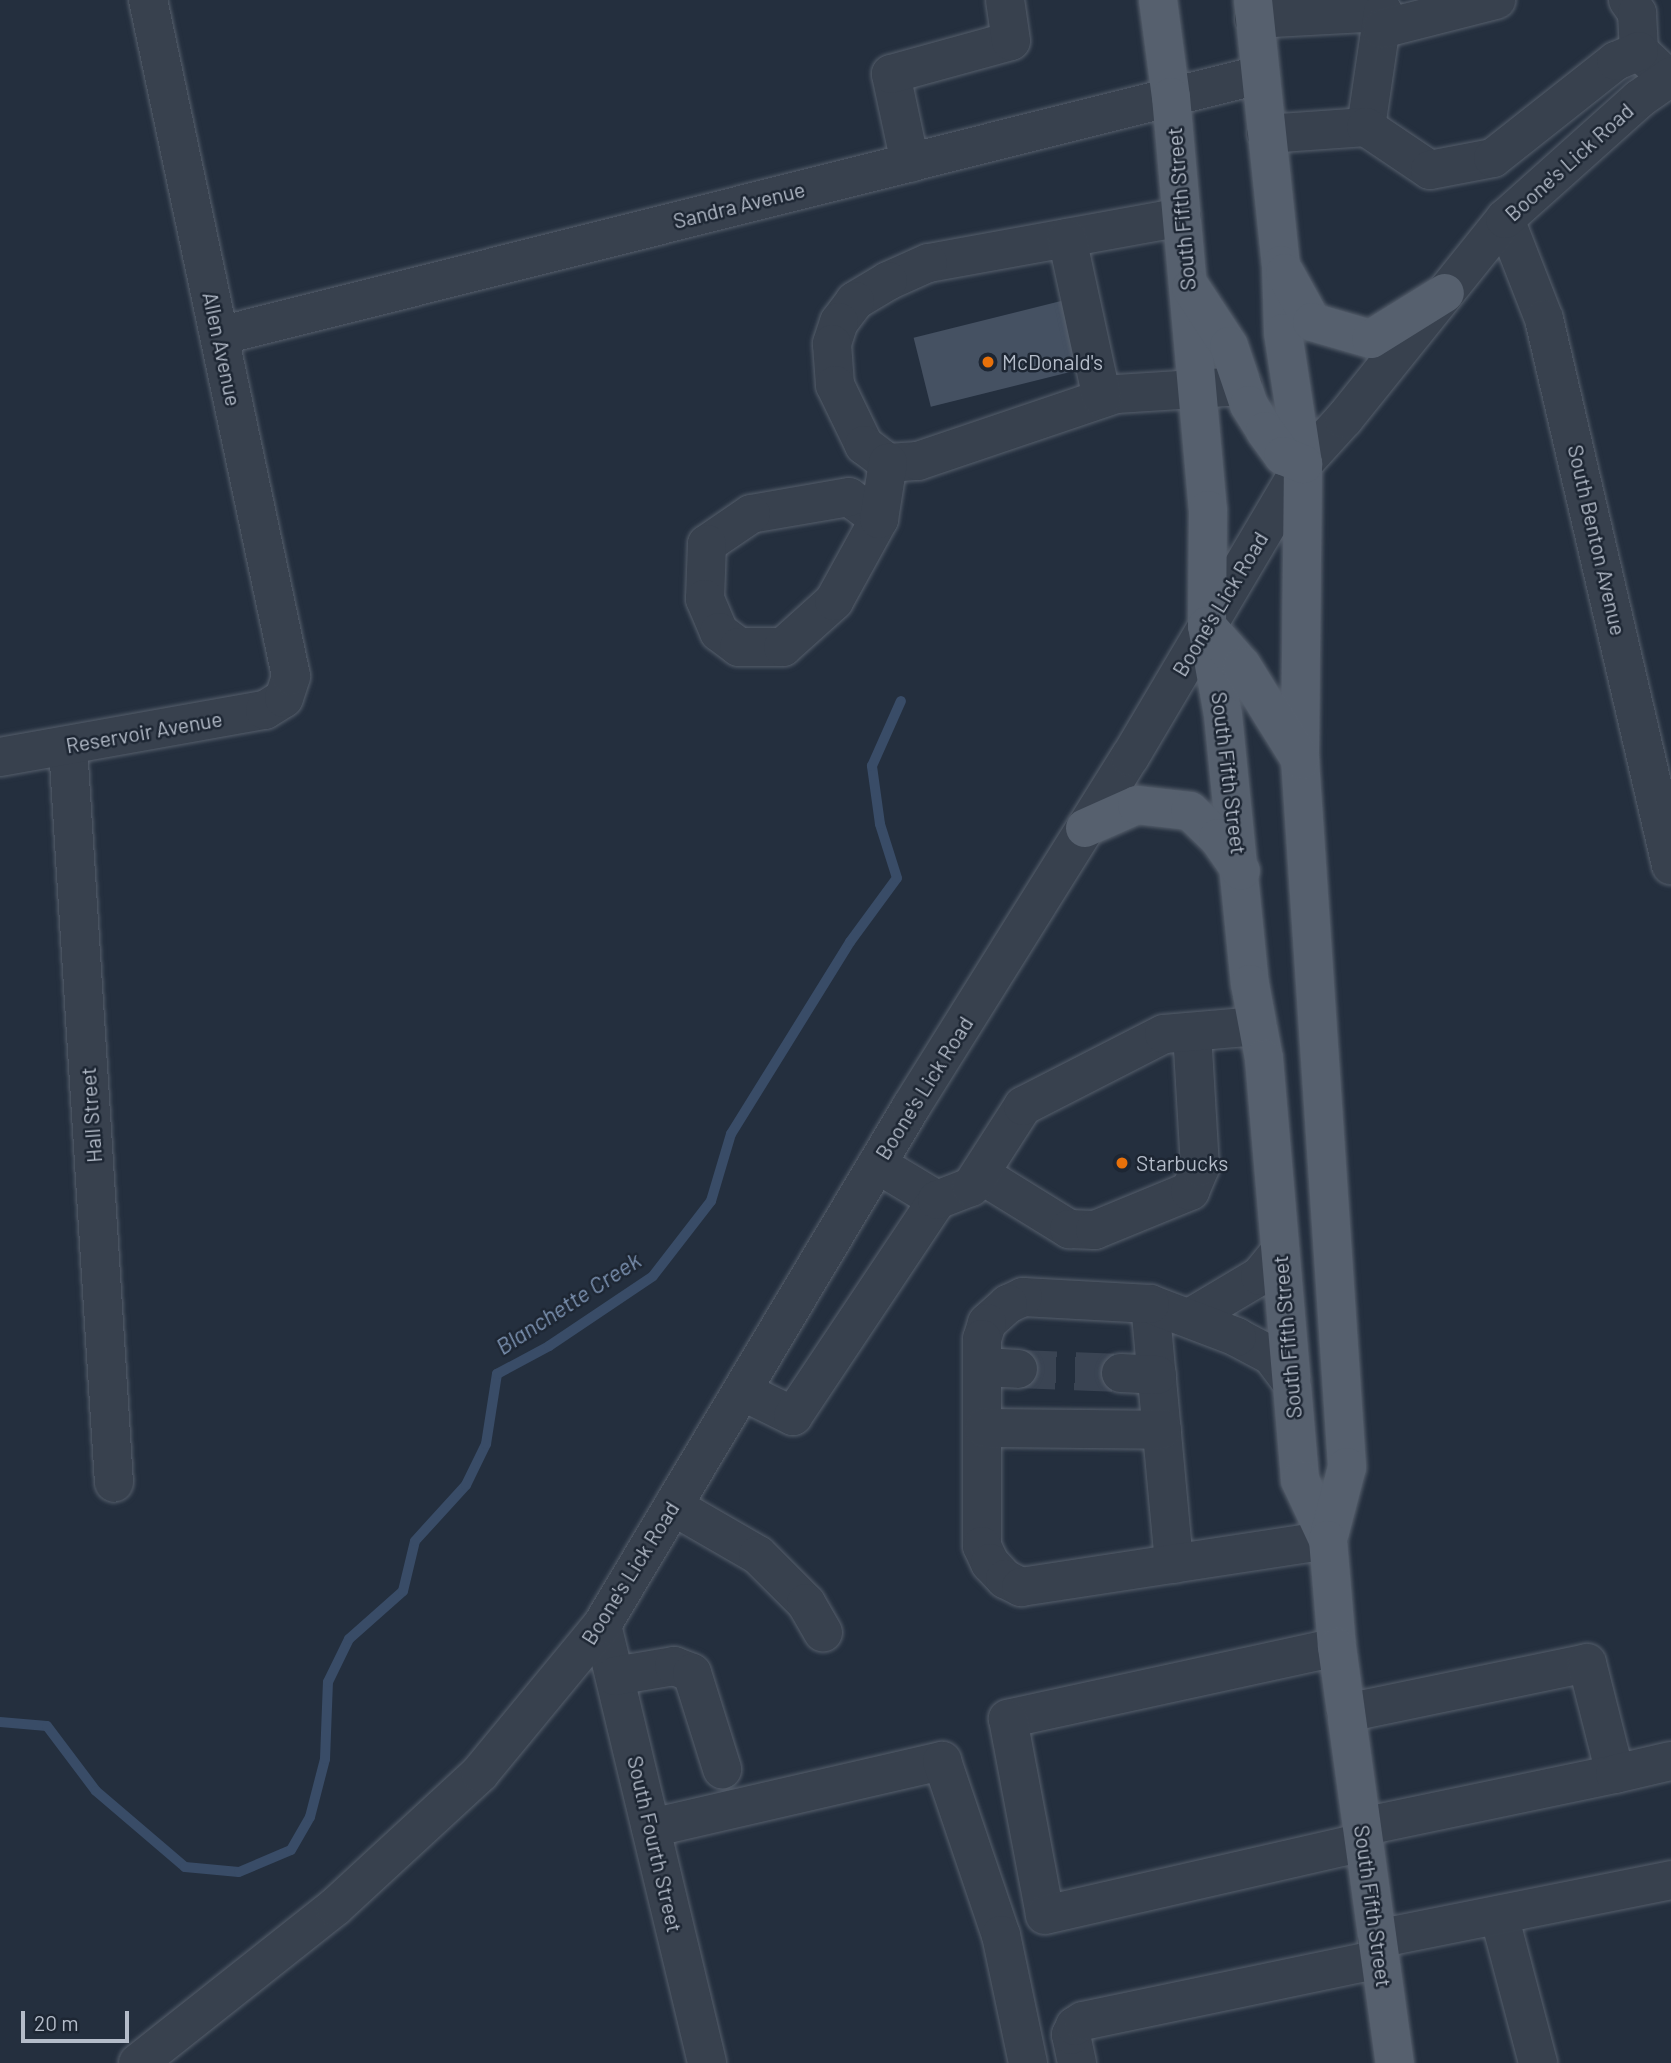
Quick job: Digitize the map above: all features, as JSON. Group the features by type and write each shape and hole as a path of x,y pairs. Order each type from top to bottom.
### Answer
{"main road":[{"name":"South Fifth Street","path":"1158,0 1171,97 1208,510 1207,626 1223,715 1241,871 1250,984 1264,1059 1300,1480 1328,1540"},
{"name":"South Fifth Street","path":"1253,10 1280,265 1283,333 1303,464 1300,759 1347,1467 1328,1540 1337,1647 1395,2063"},
{"path":"1280,265 1312,322 1371,339 1445,293"},
{"path":"1188,283 1229,346 1249,405 1283,456 1303,464"},
{"path":"1207,626 1242,666 1300,759"},
{"path":"1084,828 1137,805 1190,811 1218,838 1241,871"}],"street":[{"name":"Allen Avenue","path":"148,0 291,676 284,698"},
{"path":"910,163 891,74 1012,41 1005,0"},
{"path":"1382,29 1496,0"},
{"path":"1628,0 1637,13 1639,51 1670,78"},
{"path":"1253,10 1383,12 1366,127"},
{"path":"1266,134 1366,127 1430,170 1493,158 1616,61 1639,51"},
{"name":"Sandra Avenue","path":"219,336 1259,75"},
{"name":"Boone's Lick Road","path":"138,2063 335,1908 480,1773 602,1625 877,1164 1207,626 1303,464 1505,219 1639,99 1670,78"},
{"path":"1182,217 928,263 888,281 855,301 839,322 832,344 835,385 864,445 888,463 918,461 1116,394 1243,386"},
{"name":"South Benton Avenue","path":"1505,219 1544,319 1671,866"},
{"path":"1067,238 1102,398"},
{"path":"879,519 849,497 751,514 706,544 705,599 719,632 738,647 783,647 834,601 879,519 888,463"},
{"name":"Reservoir Avenue","path":"0,757 265,710 284,698"},
{"name":"Hall Street","path":"68,746 114,1483"},
{"path":"742,1391 793,1416 937,1200 971,1187 1023,1106 1164,1034 1258,1026"},
{"path":"980,1174 1069,1229 1095,1230 1189,1191 1200,1167 1192,1032"},
{"path":"877,1164 937,1200"},
{"path":"1191,1317 1260,1276 1280,1251"},
{"path":"1292,1383 1272,1356 1191,1317 1150,1304 1023,1297 998,1310 987,1324 982,1339 1000,1368 984,1428 982,1546 990,1563 1006,1579 1021,1587 1328,1540"},
{"path":"1150,1304 1139,1374 1162,1430 1174,1564"},
{"path":"984,1428 1162,1430"},
{"path":"673,1507 758,1555 806,1603 822,1633"},
{"name":"South Fourth Street","path":"602,1625 707,2063"},
{"path":"1045,1914 1008,1719 1337,1647"},
{"path":"1346,1713 1587,1663 1615,1774"},
{"path":"615,1676 674,1666 692,1673 722,1769"},
{"path":"651,1828 942,1761 998,1926 1028,2063"},
{"path":"998,1926 1671,1761"},
{"path":"1077,2063 1071,2035 1075,2026 1083,2021 1379,1949 1499,1915 1671,1880"},
{"path":"1499,1915 1538,2063"}],"building":[{"path":"1065,300 1082,369 931,407 914,338"}],"waterway":[{"name":"Blanchette Creek","path":"0,1722 47,1726 96,1791 185,1867 239,1872 291,1850 310,1817 325,1759 328,1682 349,1639 403,1591 415,1541 466,1485 486,1444 497,1374 549,1346 653,1276 711,1201 731,1134 850,942 897,878 880,824 872,766 901,701"}],"tunnel":[{"path":"1018,1369 1121,1373"}],"place":[{"name":"McDonald's","path":"988,362"},
{"name":"Starbucks","path":"1122,1163"}]}
